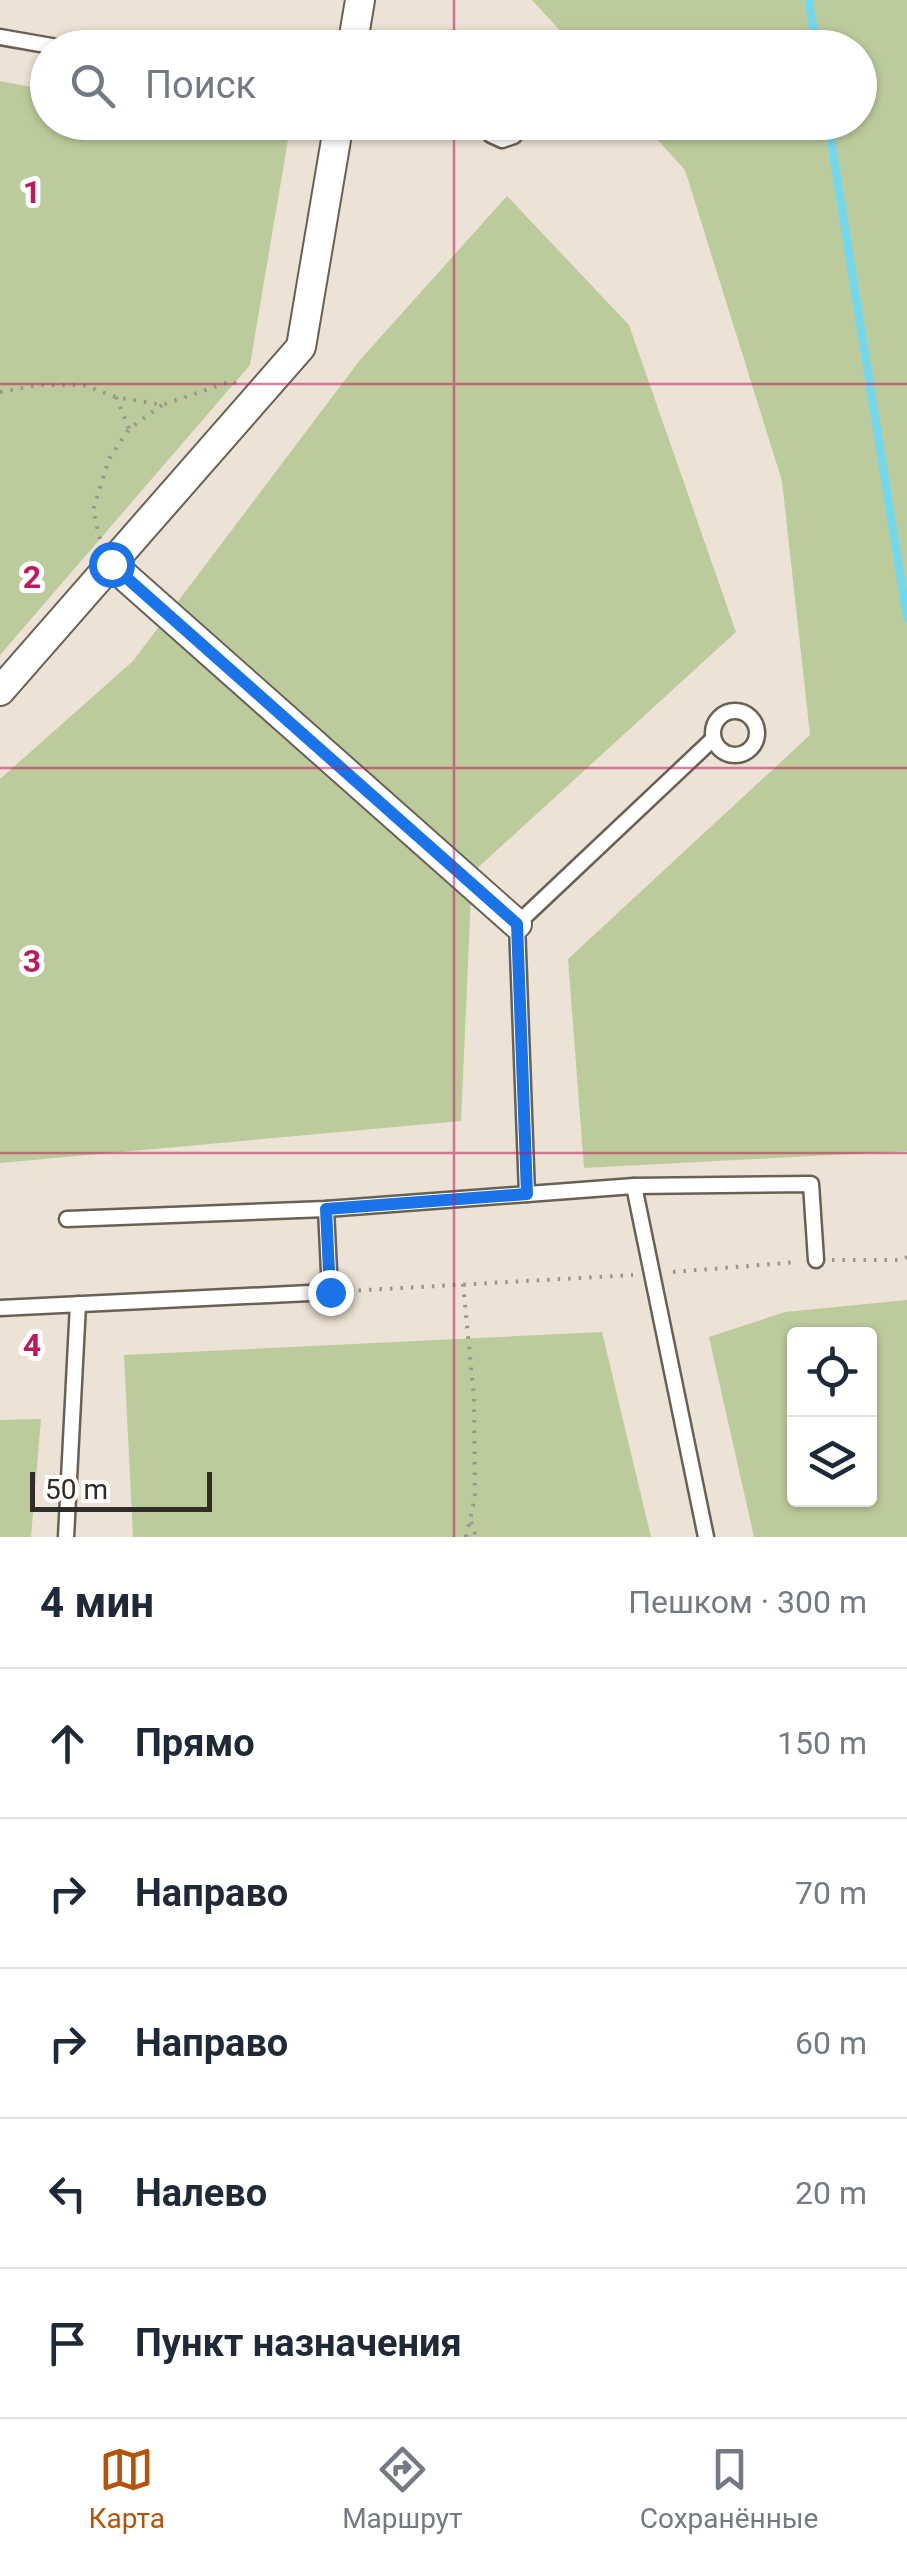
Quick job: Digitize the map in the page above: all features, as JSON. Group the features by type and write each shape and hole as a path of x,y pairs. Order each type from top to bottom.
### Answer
{"street":[{"path":"355,30 360,0"},
{"path":"0,691 301,347 336,140"},
{"path":"111,564 517,924"}],"lane":[{"path":"0,37 30,42"},
{"path":"527,1194 517,924 713,739"},
{"path":"68,1219 326,1209 634,1186 811,1184 816,1260"},
{"path":"634,1186 706,1537"},
{"path":"0,1308 330,1292 326,1209"},
{"path":"66,1537 78,1304"}],"path":[{"path":"111,564 103,551 93,510 109,459 129,429 162,405 232,381 242,388"},
{"path":"0,392 38,385 82,385 116,397 162,405"},
{"path":"116,397 129,429"},
{"path":"330,1292 907,1257"},
{"path":"462,1284 474,1398 475,1497 466,1537"},
{"path":"470,1518 476,1537"}],"green space":[{"path":"532,0 907,0 907,1151 584,1168 568,959 810,735 782,481 685,170 658,140 877,140 877,30 559,30"},
{"path":"0,81 30,87 30,140 288,140 250,365 0,655"},
{"path":"507,196 629,325 736,632 472,873 461,1121 0,1163 0,779 133,661 360,360"},
{"path":"907,1300 907,1537 754,1537 709,1337 785,1312"},
{"path":"602,1332 651,1537 133,1537 124,1355"},
{"path":"41,1419 31,1537 0,1537 0,1420"}],"waterway":[{"path":"809,0 813,30"},
{"path":"831,140 907,618"}],"route":[{"path":"111,564 517,924 527,1194 326,1209 330,1292"}]}
